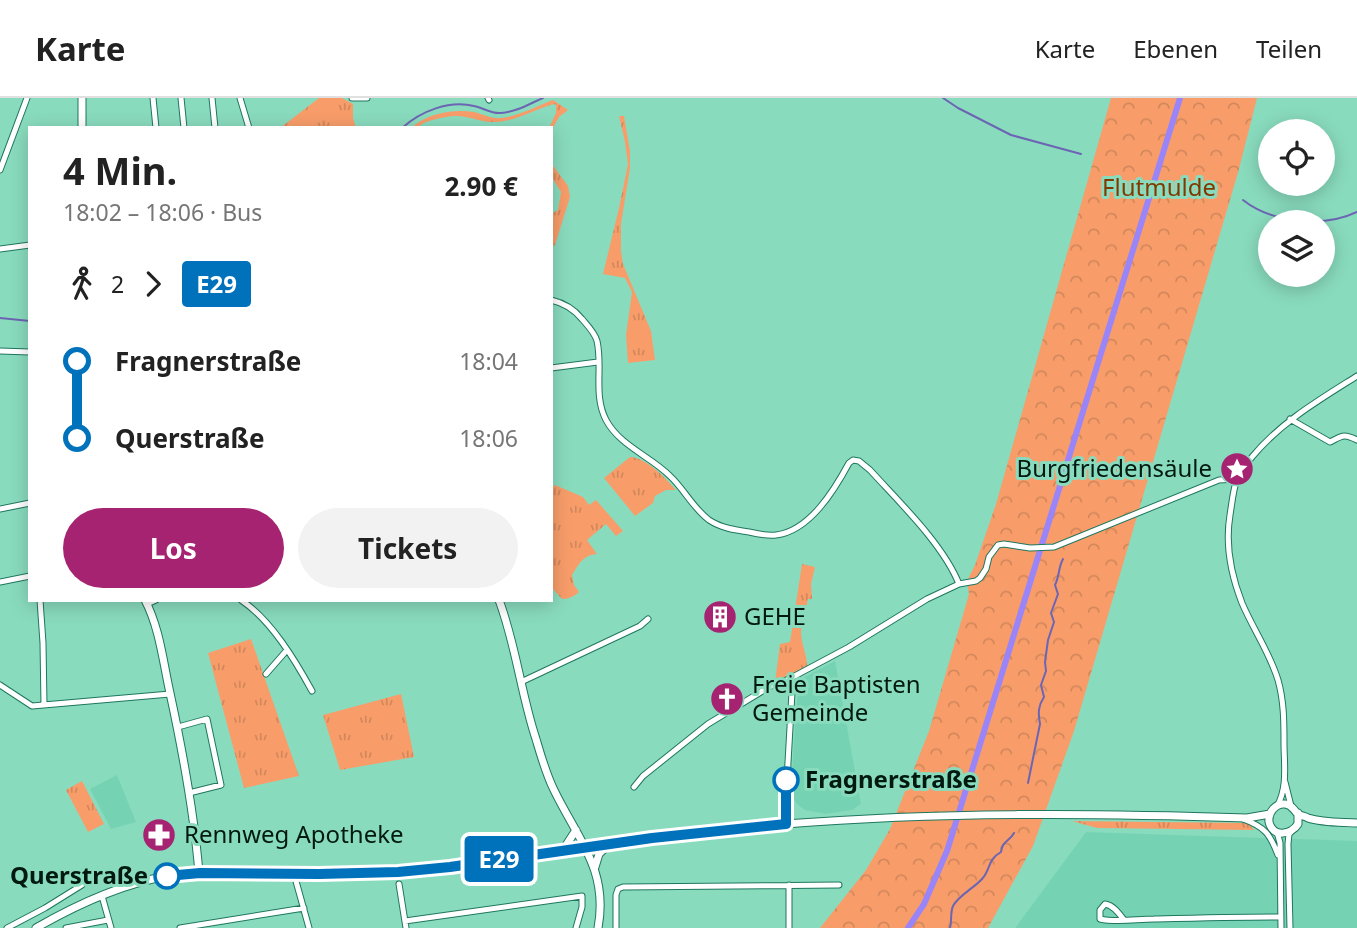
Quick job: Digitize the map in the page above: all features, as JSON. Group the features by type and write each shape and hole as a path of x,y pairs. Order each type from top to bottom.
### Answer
{"main road":[{"path":"82,98 82,126"},
{"path":"146,602 158,635 178,727 200,873"},
{"path":"500,602 546,770 598,876 598,928"},
{"path":"36,928 102,895 155,878 200,873 398,872 786,824 983,814 1244,818 1270,814 1277,806 1284,804 1306,817 1323,821"},
{"path":"1294,830 1299,820 1298,813"},
{"path":"1270,814 1270,824"},
{"path":"1244,818 1270,824 1277,832 1284,834 1307,823 1357,822"},
{"path":"563,850 576,830"},
{"path":"595,867 600,852 610,844"}],"street":[{"path":"0,170 27,98"},
{"path":"153,98 156,126"},
{"path":"181,98 184,126"},
{"path":"212,98 215,126"},
{"path":"240,98 247,126"},
{"path":"352,98 367,98"},
{"path":"0,249 28,245"},
{"path":"553,301 565,304 584,321 596,338 599,398 611,428 622,440 671,477 708,519 732,529 769,535 785,533 799,526 821,507 853,460 859,461 870,470 942,553 954,570 959,584"},
{"path":"0,351 28,352"},
{"path":"553,368 598,362"},
{"path":"1277,806 1284,779 1283,713 1278,679 1236,587 1227,542 1229,521 1237,479 1264,442 1290,419 1357,376"},
{"path":"1290,419 1330,442 1343,435 1357,440"},
{"path":"634,787 643,776 708,724 769,687 849,647 927,599 959,584 976,581 986,569 989,558 998,545 1054,547 1219,480 1237,479"},
{"path":"0,509 28,503"},
{"path":"0,582 28,576"},
{"path":"40,602 44,705"},
{"path":"244,602 287,650 312,691"},
{"path":"521,682 640,626 648,619"},
{"path":"266,674 287,650"},
{"path":"786,824 786,780 793,692 789,679"},
{"path":"0,685 32,706 170,694"},
{"path":"178,727 207,719 220,785 189,793"},
{"path":"1284,779 1291,806"},
{"path":"1244,818 1267,832 1280,862"},
{"path":"1290,928 1288,844 1289,834 1294,830"},
{"path":"1277,832 1280,844 1281,928"},
{"path":"294,874 309,928"},
{"path":"399,884 406,928"},
{"path":"7,928 82,885"},
{"path":"789,885 789,928"},
{"path":"616,928 615,895 618,889 623,887 839,885"},
{"path":"102,895 111,928"},
{"path":"405,921 582,896 576,928"},
{"path":"1124,920 1108,904 1100,910 1100,919 1124,920 1281,917"},
{"path":"180,928 304,908"},
{"path":"66,928 108,920"}],"shaded area":[{"path":"835,661 861,804 852,810 826,814 805,810 796,803 791,793 795,723 799,680"},
{"path":"117,775 136,822 111,829 90,789"},
{"path":"1086,832 1357,841 1357,928 1015,928"}],"green space":[{"path":"319,98 342,98 353,104 355,126 283,126"},
{"name":"Flutmulde","path":"1111,98 1257,98 1239,169 1074,731 1033,846 988,928 820,928 866,870 890,829 929,731 969,594 967,581 996,504"},
{"path":"553,100 568,110 559,117 553,128 550,126 556,113 554,104 504,121 491,122 453,116 414,126 425,119 449,112 474,112 494,118 521,113"},
{"path":"619,116 624,116 630,151 621,224 621,251 623,264 651,331 655,360 628,363 626,335 632,292 625,278 603,274 628,164"},
{"path":"553,166 568,186 570,197 553,246 553,213 558,210 561,192 553,179"},
{"path":"630,457 649,464 676,490 666,490 655,496 653,503 635,516 604,478"},
{"path":"553,486 583,497 589,505 596,500 623,531 616,536 606,524 587,540 597,554 588,556 579,564 572,575 579,592 565,599 553,589"},
{"path":"802,564 815,567 811,584 812,599 808,599 801,632 807,666 775,682 780,644 790,642"},
{"path":"251,639 299,776 244,788 208,653"},
{"path":"401,694 414,757 340,770 323,715"},
{"path":"82,781 104,824 88,832 66,790"},
{"path":"1072,821 1248,823 1254,830 1097,828"}],"waterway":[{"path":"405,126 427,112 445,106 465,105 501,113 543,98"},
{"path":"943,98 1011,135 1081,154"},
{"name":"Flutmulde","path":"908,928 924,904 947,851 1180,98"},
{"path":"1243,200 1268,214 1298,221 1329,220 1357,212"},
{"path":"0,318 28,321"},
{"path":"1028,783 1040,724 1040,707 1044,697 1041,685 1046,671 1048,640 1054,622 1051,613 1058,594 1055,585 1063,559"},
{"path":"950,928 955,902 982,879 993,858 1001,852 1014,833"}],"bus line":[{"name":"E29","path":"167,876 200,873 379,874 450,867 652,838 786,824 786,780"}],"place":[{"name":"Burgfriedensäule","path":"1237,469"},
{"name":"GEHE","path":"720,617"},
{"name":"Freie Baptisten Gemeinde","path":"727,699"},
{"name":"Fragnerstraße","path":"786,780"},
{"name":"Rennweg Apotheke","path":"159,835"},
{"name":"Querstraße","path":"167,876"}]}
